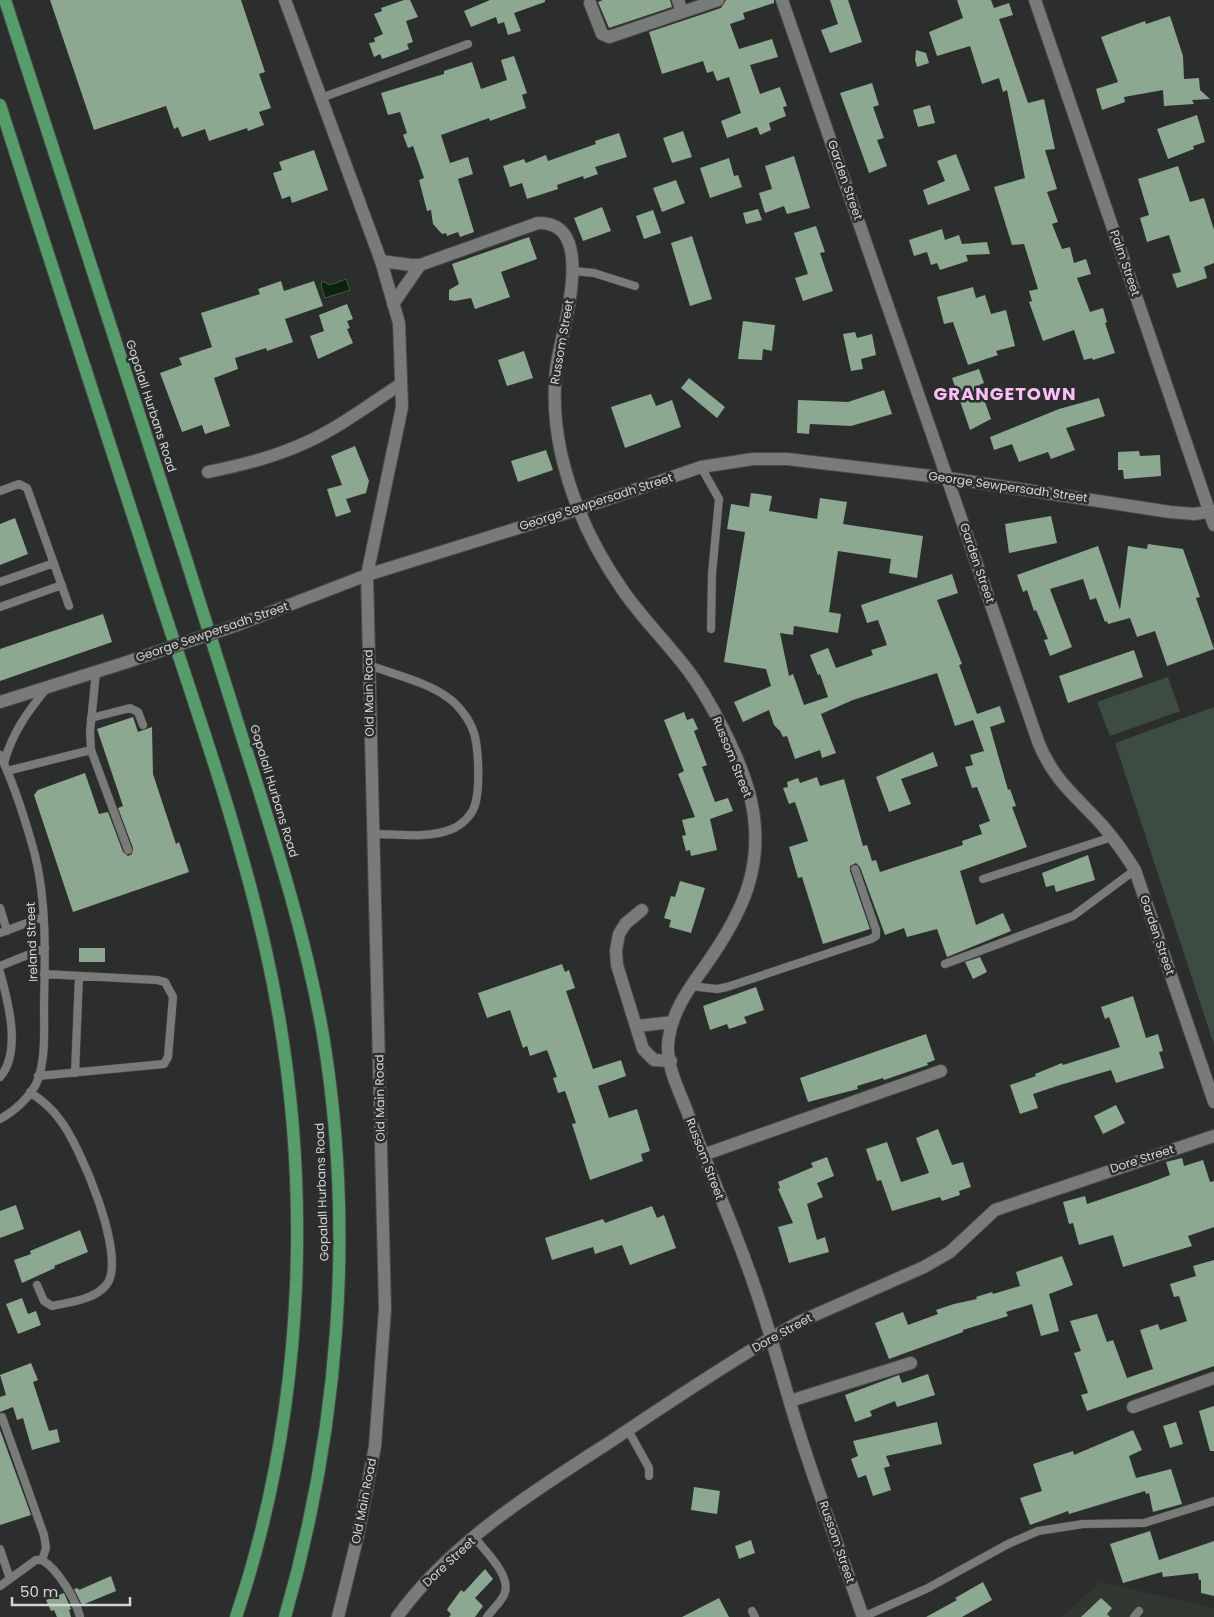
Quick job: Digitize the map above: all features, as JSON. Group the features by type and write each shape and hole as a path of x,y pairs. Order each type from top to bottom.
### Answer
{"main road":[{"name":"Gopalall Hurbans Road","path":"5,0 223,674 290,888 323,1038 336,1155 339,1220 338,1318 319,1478 298,1572 285,1617"},
{"name":"Gopalall Hurbans Road","path":"0,105 211,757 255,902 278,1012 290,1097 296,1173 296,1304 288,1379 272,1480 250,1570 236,1617"}],"street":[{"path":"284,0 381,261 399,323 402,407 367,574"},
{"path":"590,3 602,34 606,37 680,6 718,0"},
{"name":"Garden Street","path":"782,0 1049,766 1062,784 1112,837 1135,870 1214,1102"},
{"name":"Palm Street","path":"1035,0 1212,512 1214,525"},
{"name":"Russom Street","path":"381,261 411,266 420,265 522,228 546,222 563,234 570,246 574,271 556,366 554,407 562,458 579,509 604,561 623,592 687,668 705,694 748,790 756,854 751,880 741,907 723,940 691,986 673,1022 668,1049 702,1155 747,1265 772,1337 790,1401 863,1617"},
{"path":"393,304 420,265"},
{"path":"208,472 247,464 307,442 342,423 401,384"},
{"name":"George Sewpersadh Street","path":"0,702 240,624 367,574 579,509 701,467 753,459 787,459 948,478 1170,512 1194,514 1212,512"},
{"name":"Old Main Road","path":"338,1617 358,1535 376,1446 385,1309 367,574"},
{"path":"642,910 626,923 619,934 616,950 617,965 645,1052 654,1060 671,1061"},
{"path":"637,1026 673,1022"},
{"path":"702,1155 941,1071"},
{"name":"Dore Street","path":"397,1617 431,1576 475,1538 544,1485 772,1337 799,1322 924,1267 950,1252 995,1210 1214,1136"},
{"path":"790,1401 911,1363"},
{"path":"1133,1407 1214,1378"}],"lane":[{"path":"321,98 468,44"},
{"path":"574,271 594,273 635,286"},
{"path":"701,467 719,500 712,574 711,629"},
{"path":"0,491 20,484 27,488 69,606"},
{"path":"0,582 54,563"},
{"path":"0,607 62,586"},
{"path":"369,665 447,697 467,720 474,732 477,748 475,805 469,816 461,824 436,834 372,834"},
{"path":"96,672 91,718 91,750 128,850"},
{"path":"2,759 27,712 48,686"},
{"path":"91,718 130,708 138,712 143,724"},
{"path":"7,771 91,750"},
{"name":"Ireland Street","path":"0,1118 17,1108 30,1092 38,1076 44,1026 45,948 35,856 2,759"},
{"path":"983,879 1112,837"},
{"path":"691,986 717,989 728,987 876,936 876,930 855,869"},
{"path":"944,964 1073,916 1135,870"},
{"path":"0,908 4,932 43,917"},
{"path":"0,966 45,948"},
{"path":"0,972 10,1007 12,1046 8,1067 0,1077"},
{"path":"38,1076 164,1064 168,1057 173,997 165,982 157,980 44,974"},
{"path":"75,1073 79,976"},
{"path":"30,1092 48,1106 74,1141 94,1185 113,1268 107,1283 99,1292 52,1306 44,1301 38,1285"},
{"path":"0,1586 39,1560 46,1548 44,1535 2,1416"},
{"path":"628,1430 649,1468 649,1476"},
{"path":"863,1617 928,1588 1008,1544 1038,1531 1083,1524 1144,1523 1214,1502"},
{"path":"475,1538 503,1576 505,1585 504,1594 487,1617"},
{"path":"0,1549 10,1579"},
{"path":"39,1560 72,1595 80,1617"}],"shaded area":[{"path":"346,279 350,290 325,298 321,285 322,281 330,285"},
{"path":"1168,677 1180,711 1110,736 1097,702"},
{"path":"1214,707 1214,1045 1115,743"},
{"path":"1100,1582 1214,1608 1214,1617 1062,1617"}],"building":[{"path":"50,0 241,0 265,72 259,74 271,108 259,112 264,125 248,131 247,128 209,141 205,129 182,137 178,127 174,129 166,106 94,130"},
{"path":"404,0 410,0 418,17 406,21 413,42 407,44 409,49 399,53 382,59 380,54 374,57 369,43 375,42 374,38 383,34 374,14 382,11 381,8"},
{"path":"490,0 545,0 545,2 514,13 521,31 508,35 504,22 498,24 496,17 471,27 464,11"},
{"path":"603,0 670,0 672,7 609,28 598,2"},
{"path":"726,0 774,0 774,3 743,13 745,19 730,24 739,49 772,39 778,57 750,65 760,94 780,87 787,106 783,107 786,116 769,123 771,130 760,135 757,127 727,138 721,121 741,113 729,77 717,81 713,71 707,73 703,61 662,74 649,32 721,8"},
{"path":"830,0 848,0 862,42 830,53 821,30 838,24"},
{"path":"957,0 991,0 994,8 1009,3 1013,15 999,19 1028,103 1044,99 1055,149 1045,150 1057,189 1047,192 1058,222 1052,224 1062,249 1070,247 1074,263 1086,259 1091,274 1077,278 1090,312 1103,308 1107,322 1105,323 1115,353 1093,360 1092,358 1084,360 1074,330 1043,341 1029,302 1032,301 1029,291 1038,289 1024,244 1012,245 994,187 1025,178 1007,90 1003,92 999,78 982,84 970,46 937,56 929,32 963,18"},
{"path":"1170,16 1183,56 1184,79 1199,78 1200,90 1210,99 1192,100 1194,104 1164,106 1163,90 1124,97 1125,102 1102,110 1096,89 1118,82 1101,37 1145,21 1146,24"},
{"path":"916,50 926,53 929,63 917,67 915,60"},
{"path":"514,56 527,93 522,95 526,108 490,121 489,118 441,135 450,163 468,157 473,174 458,179 474,232 460,237 458,232 447,236 446,233 442,234 433,224 431,210 427,211 419,180 424,178 413,146 408,148 403,135 407,133 400,112 388,115 381,93 444,74 444,71 472,62 481,89 507,80 501,60"},
{"path":"872,83 879,105 873,107 884,138 877,140 887,166 869,173 840,93"},
{"path":"930,105 935,123 918,127 913,110"},
{"path":"1197,115 1205,142 1193,146 1194,149 1168,159 1157,129"},
{"path":"683,131 692,157 672,163 663,138"},
{"path":"619,133 627,157 595,167 598,174 584,179 583,176 557,185 558,189 527,199 522,183 510,187 503,166 524,159 526,163 546,155 548,161 596,144 595,141"},
{"path":"314,150 328,190 292,203 290,196 282,199 273,173 282,170 279,162"},
{"path":"956,154 970,190 928,205 923,190 945,181 937,161"},
{"path":"794,156 810,208 787,214 784,206 765,213 759,193 772,189 765,166"},
{"path":"729,158 734,176 738,175 742,187 710,198 700,168"},
{"path":"1178,166 1190,202 1204,198 1214,230 1214,263 1204,267 1207,278 1177,288 1172,274 1181,272 1169,235 1147,242 1140,218 1149,215 1138,179"},
{"path":"676,180 685,203 662,212 653,188"},
{"path":"602,207 611,231 583,241 574,218"},
{"path":"758,209 762,220 746,224 743,213"},
{"path":"653,210 661,233 644,239 636,216"},
{"path":"816,226 825,252 820,253 833,291 803,301 795,278 808,274 794,233"},
{"path":"942,229 945,240 959,235 962,244 987,242 990,254 966,255 968,261 940,270 937,263 931,265 927,252 914,256 909,240"},
{"path":"692,236 712,299 690,306 671,243"},
{"path":"529,237 537,259 501,272 510,297 475,309 471,298 455,301 449,300 449,290 459,284 452,264"},
{"path":"281,281 284,291 314,281 323,306 285,319 293,342 267,351 266,348 235,358 238,369 214,378 230,426 205,434 202,425 182,432 160,373 182,365 179,358 212,347 201,313 260,294 258,289"},
{"path":"973,287 976,298 985,295 991,314 1006,310 1015,346 996,351 998,355 968,365 953,322 944,324 937,297"},
{"path":"347,304 353,319 347,321 350,328 347,329 353,343 318,359 310,336 324,331 319,315"},
{"path":"743,321 775,325 772,351 763,349 762,360 738,359"},
{"path":"855,332 857,338 872,334 876,355 861,359 863,369 851,371 843,334"},
{"path":"524,351 533,378 507,386 498,360"},
{"path":"979,369 984,383 979,385 991,419 970,430 952,378"},
{"path":"689,378 725,407 717,418 681,388"},
{"path":"884,390 892,414 851,426 810,424 809,434 797,433 798,400 848,402"},
{"path":"651,394 656,406 672,400 681,427 625,448 611,407"},
{"path":"1099,398 1105,416 1066,428 1075,450 1051,459 1048,452 1019,462 1012,444 994,450 990,437 1059,409"},
{"path":"355,446 369,481 366,493 346,499 351,512 336,517 327,489 342,485 331,456"},
{"path":"546,450 553,470 518,482 511,461"},
{"path":"1139,451 1140,456 1160,455 1161,476 1124,479 1123,470 1118,470 1118,452"},
{"path":"751,493 772,496 769,511 817,519 820,498 847,502 843,524 923,536 917,578 889,573 891,559 838,551 829,612 841,614 838,633 794,626 793,635 780,633 789,676 793,674 804,705 828,697 820,674 818,675 810,655 828,648 836,668 873,655 871,650 887,645 878,620 867,623 861,605 952,574 958,593 937,600 962,664 959,665 977,714 1000,706 1005,722 990,727 1008,790 1010,789 1016,806 1012,807 1027,847 960,871 976,925 1003,913 1011,931 947,957 937,929 907,937 904,928 885,935 860,867 856,863 850,866 850,871 870,929 823,944 802,877 798,878 789,847 808,841 795,802 789,804 783,788 788,787 787,782 798,778 800,783 817,777 820,786 844,779 863,846 867,845 872,861 876,860 880,872 963,845 962,841 982,834 979,825 990,821 977,787 972,788 965,767 973,765 970,755 984,751 973,720 955,726 937,673 853,700 821,714 836,753 822,758 820,750 795,759 787,736 783,737 774,725 769,710 743,722 734,702 771,686 766,669 724,662 745,532 727,529 731,504 749,507"},
{"path":"1051,516 1057,543 1009,553 1005,524"},
{"path":"15,518 28,554 0,565 0,524"},
{"path":"1148,544 1183,549 1200,597 1196,598 1214,649 1167,666 1155,631 1137,637 1130,618 1108,624 1107,621 1105,622 1096,598 1090,600 1083,579 1050,589 1072,647 1050,656 1044,640 1048,639 1036,610 1034,611 1027,590 1023,592 1017,575 1098,546 1120,610 1128,546 1147,549"},
{"path":"103,614 112,642 0,681 0,649"},
{"path":"1134,650 1143,677 1068,703 1059,676"},
{"path":"684,712 687,720 693,718 698,729 694,731 707,765 702,767 715,802 728,798 733,811 710,819 717,850 691,856 690,850 686,851 682,836 686,835 682,820 695,817 678,774 684,771 664,720"},
{"path":"133,717 138,732 152,727 153,774 176,844 179,842 189,872 73,912 34,795 38,790 85,773 99,814 108,812 123,852 128,856 132,854 133,848 118,808 123,806 97,729"},
{"path":"933,752 938,766 901,779 911,804 889,812 876,777"},
{"path":"1088,855 1095,880 1056,892 1054,885 1046,887 1042,873"},
{"path":"680,881 705,888 691,933 669,927 671,920 664,918 671,896 675,897"},
{"path":"79,948 105,948 105,962 79,962"},
{"path":"980,957 987,972 973,979 965,962"},
{"path":"562,964 565,972 569,970 575,988 566,991 593,1069 621,1060 626,1076 598,1086 609,1118 637,1109 650,1151 641,1154 643,1161 590,1180 572,1124 576,1123 565,1091 558,1093 553,1078 557,1077 547,1050 530,1056 527,1046 523,1048 510,1010 487,1018 478,993"},
{"path":"756,987 764,1010 744,1017 747,1023 729,1029 727,1024 710,1030 703,1006"},
{"path":"1133,996 1146,1038 1158,1034 1163,1051 1159,1052 1164,1068 1116,1083 1111,1070 1060,1085 1033,1094 1038,1108 1020,1114 1010,1085 1036,1076 1035,1074 1062,1063 1063,1065 1120,1047 1109,1017 1105,1019 1101,1007"},
{"path":"926,1034 935,1060 927,1063 928,1065 884,1080 883,1078 857,1086 858,1089 808,1102 800,1078"},
{"path":"1116,1105 1125,1123 1103,1134 1094,1116"},
{"path":"938,1129 952,1165 963,1162 971,1187 959,1191 960,1195 942,1201 940,1197 892,1211 881,1180 877,1181 866,1149 887,1142 901,1182 929,1173 916,1138"},
{"path":"827,1157 834,1176 817,1183 823,1197 807,1204 817,1240 825,1237 829,1252 789,1263 778,1227 793,1223 778,1189 780,1188 778,1182 813,1167 811,1163"},
{"path":"1182,1158 1184,1166 1203,1160 1210,1182 1214,1181 1214,1227 1188,1236 1192,1246 1123,1267 1113,1235 1079,1245 1073,1223 1069,1224 1063,1202 1085,1196 1087,1204 1149,1183 1170,1175 1166,1162"},
{"path":"16,1205 24,1229 0,1238 0,1211"},
{"path":"652,1206 657,1218 664,1215 676,1248 630,1265 622,1245 595,1254 593,1247 552,1260 545,1238 603,1219 605,1223"},
{"path":"80,1230 88,1252 54,1266 55,1268 22,1283 14,1260 31,1254 30,1251"},
{"path":"1062,1256 1073,1285 1049,1294 1059,1331 1041,1336 1032,1304 1006,1312 1008,1316 963,1330 963,1332 889,1359 875,1323 903,1312 908,1325 938,1314 936,1310 977,1299 976,1297 992,1292 993,1294 1020,1286 1016,1272"},
{"path":"1214,1260 1214,1366 1087,1411 1081,1395 1088,1393 1074,1353 1081,1351 1070,1321 1097,1314 1107,1342 1113,1340 1127,1378 1153,1369 1140,1330 1158,1324 1160,1330 1187,1321 1179,1296 1174,1297 1170,1284 1196,1276 1193,1266"},
{"path":"22,1298 28,1314 36,1311 41,1325 18,1334 6,1304"},
{"path":"31,1363 38,1380 33,1382 49,1431 57,1429 60,1442 32,1450 23,1418 17,1420 13,1407 0,1412 0,1397 6,1395 0,1375"},
{"path":"928,1374 935,1395 897,1407 895,1401 870,1411 872,1416 855,1422 845,1395 899,1375 902,1383"},
{"path":"1214,1406 1214,1451 1210,1451 1199,1411"},
{"path":"937,1422 942,1444 886,1456 890,1466 884,1468 891,1490 873,1496 866,1475 858,1478 851,1459 858,1456 853,1441"},
{"path":"1176,1422 1183,1444 1170,1448 1163,1426"},
{"path":"0,1430 31,1515 0,1525"},
{"path":"1133,1430 1142,1450 1129,1456 1136,1478 1171,1469 1182,1504 1153,1512 1149,1493 1146,1494 1145,1491 1069,1514 1068,1511 1030,1525 1020,1498 1042,1491 1033,1464 1073,1451 1074,1455"},
{"path":"694,1487 720,1491 717,1514 691,1510"},
{"path":"1150,1531 1159,1560 1214,1541 1214,1596 1201,1593 1201,1580 1199,1580 1198,1573 1163,1577 1162,1572 1123,1583 1110,1544"},
{"path":"751,1540 755,1553 739,1559 735,1546"},
{"path":"485,1569 493,1579 475,1598 483,1606 475,1617 449,1617 451,1614 447,1610 461,1590 464,1592"},
{"path":"111,1576 116,1591 82,1605 74,1589 78,1588 79,1590"},
{"path":"983,1582 992,1600 962,1617 926,1617 957,1600 955,1598"},
{"path":"64,1593 71,1609 69,1610 71,1617 57,1617 54,1610 51,1611 46,1600"},
{"path":"719,1598 729,1617 682,1617"},
{"path":"1101,1598 1112,1608 1107,1614 1110,1617 1081,1617"}],"district":[{"name":"GRANGETOWN","path":"1005,394"}]}
